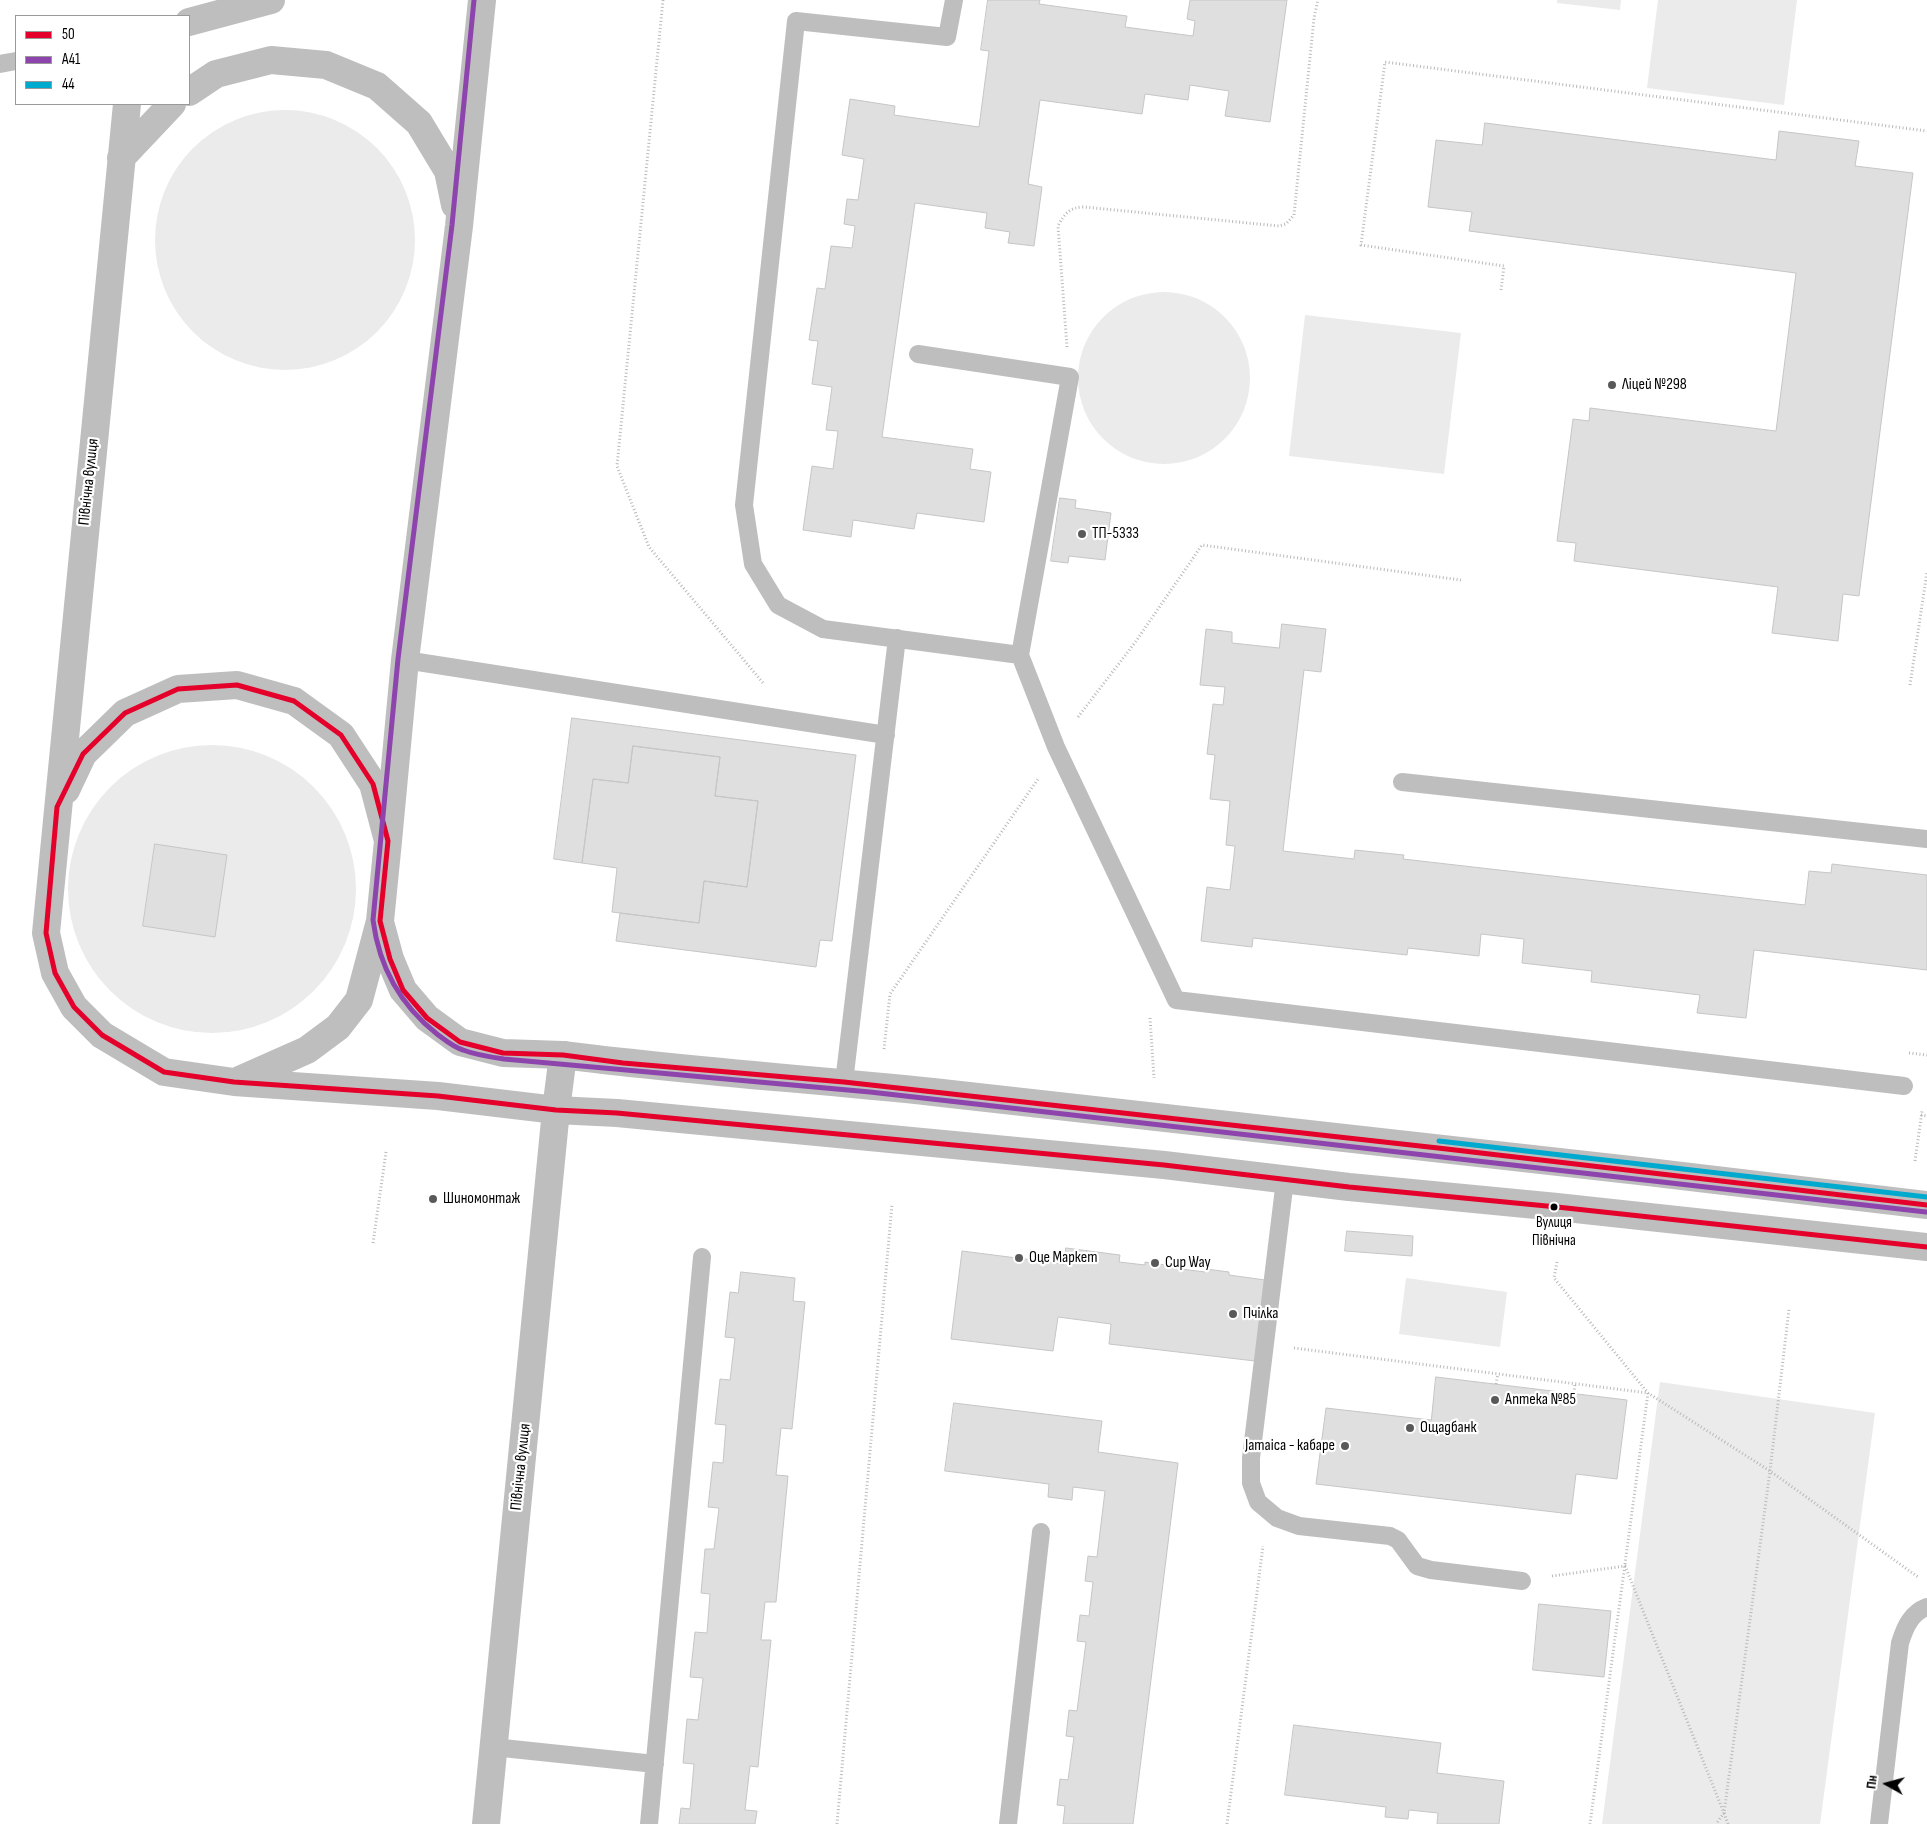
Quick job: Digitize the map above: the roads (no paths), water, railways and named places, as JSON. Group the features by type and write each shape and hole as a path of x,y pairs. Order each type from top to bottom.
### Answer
{"street":[{"path":"190,22 271,0"},
{"path":"234,1082 307,1050 338,1027 359,1000 380,921 405,660 459,226 482,0"},
{"path":"190,91 216,74 271,60 326,64 377,86 420,123 448,171 459,226"},
{"name":"Північна вулиця","path":"127,105 46,933 55,973 74,1007 102,1035 164,1072 234,1082"},
{"path":"121,158 171,105"},
{"path":"57,807 83,754 125,713 178,689 237,685 294,701 341,735 373,784 388,841"},
{"path":"380,921 390,959 403,990 427,1018 460,1042 503,1052 563,1055 622,1063 844,1082 1927,1205"},
{"name":"Північна вулиця","path":"486,1824 563,1055"},
{"path":"234,1082 438,1096 556,1110 617,1113 1154,1164 1286,1180 1927,1247"}],"lane":[{"path":"954,0 947,38 796,21 744,505 753,564 778,604 822,629 1020,655"},
{"path":"0,64 15,61"},
{"path":"918,354 1070,377 1020,655 1056,747 1176,1000 1904,1086"},
{"path":"844,1082 897,638"},
{"path":"405,660 886,735"},
{"path":"1402,782 1927,839"},
{"path":"1286,1180 1251,1458 1251,1483 1258,1502 1277,1518 1299,1526 1390,1536 1398,1540 1417,1566 1431,1570 1522,1581"},
{"path":"649,1824 702,1257"},
{"path":"1008,1824 1041,1532"},
{"path":"1879,1824 1900,1643 1910,1618 1920,1609 1927,1607"},
{"path":"493,1747 655,1764"}],"place":[{"name":"Ліцей №298","path":"1612,385"},
{"name":"ТП-5333","path":"1082,534"},
{"name":"Шиномонтаж","path":"433,1199"},
{"name":"Вулиця Північна","path":"1554,1207"},
{"name":"Оце Маркет","path":"1019,1258"},
{"name":"Cup Way","path":"1155,1263"},
{"name":"Пчілка","path":"1233,1314"},
{"name":"Аптека №85","path":"1495,1400"},
{"name":"Ощадбанк","path":"1410,1428"},
{"name":"Jamaica - кабаре","path":"1345,1446"}]}
